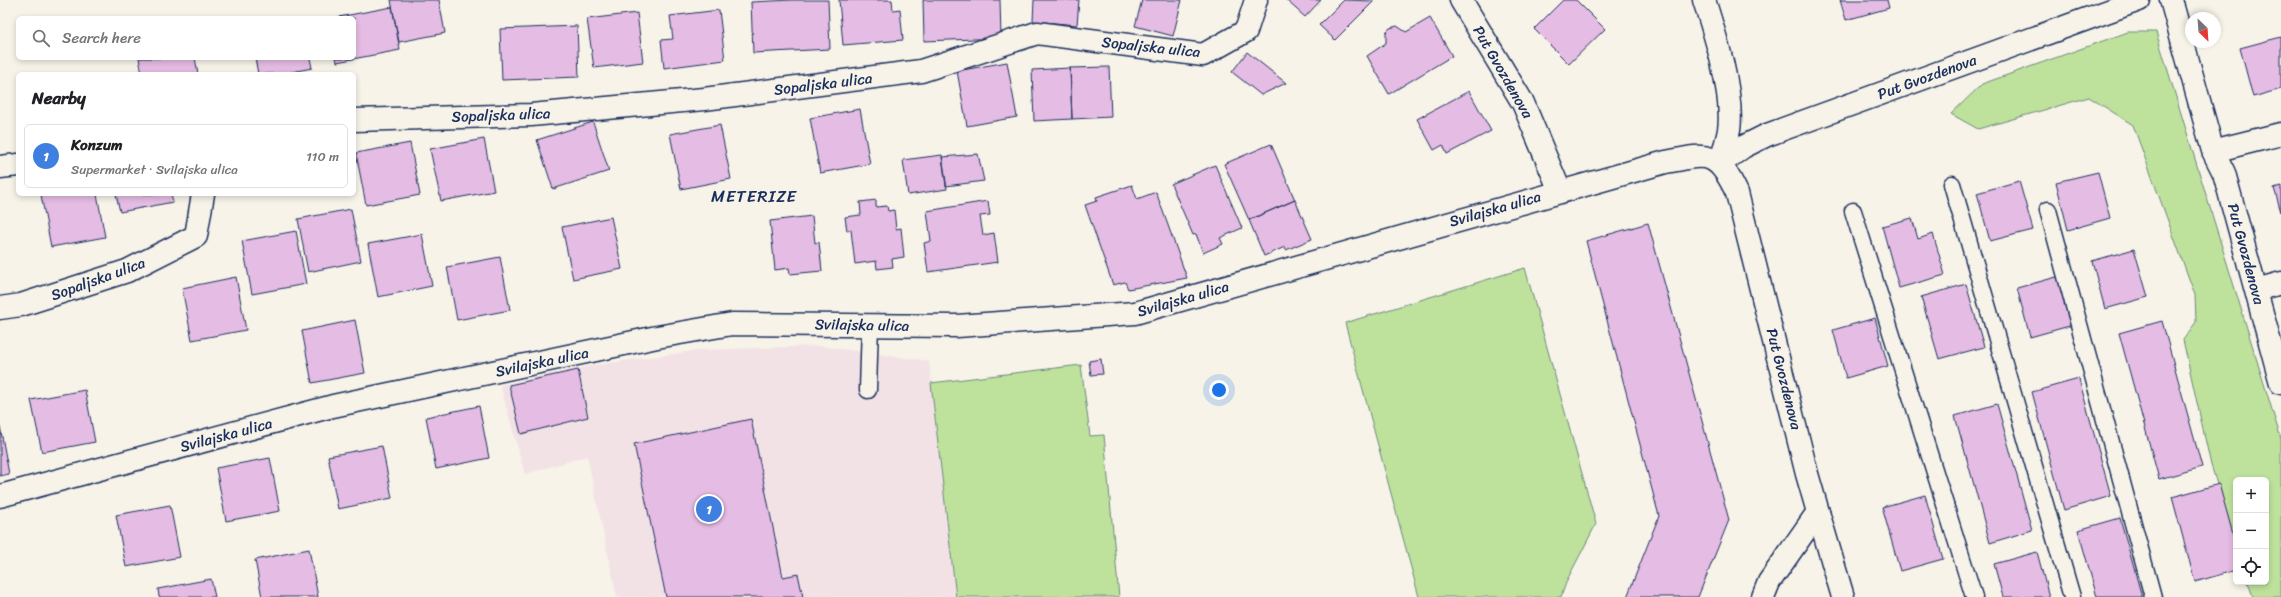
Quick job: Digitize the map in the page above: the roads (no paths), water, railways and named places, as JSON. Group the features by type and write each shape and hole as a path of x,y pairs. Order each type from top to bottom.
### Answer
{"street":[{"name":"Sopaljska ulica","path":"356,120 531,115 704,98 922,72 1037,33 1203,55 1246,31 1256,0"},
{"name":"Put Gvozdenova","path":"1461,0 1523,103 1560,191"},
{"path":"1704,0 1719,45 1728,99 1729,129 1721,163"},
{"name":"Put Gvozdenova","path":"1843,597 1807,474 1744,216 1737,193 1721,163 1743,147 1767,135 2138,0"},
{"name":"Put Gvozdenova","path":"2171,0 2213,151 2224,173 2281,383"},
{"path":"2213,151 2281,134"},
{"name":"Svilajska ulica","path":"0,496 333,406 657,337 732,324 870,324 957,326 1135,313 1662,163 1690,157 1706,157 1721,163"},
{"path":"0,167 16,165"},
{"name":"Sopaljska ulica","path":"0,308 21,305 127,272 196,236 203,196"},
{"path":"2256,290 2281,284"},
{"path":"1763,597 1769,582 1818,512"}],"lane":[{"path":"1952,184 2072,597"},
{"path":"2048,210 2153,597"},
{"path":"1853,211 1974,597"},
{"path":"868,390 870,324"}],"place":[{"name":"Konzum","path":"709,509"}],"district":[{"name":"METERIZE","path":"754,196"}]}
